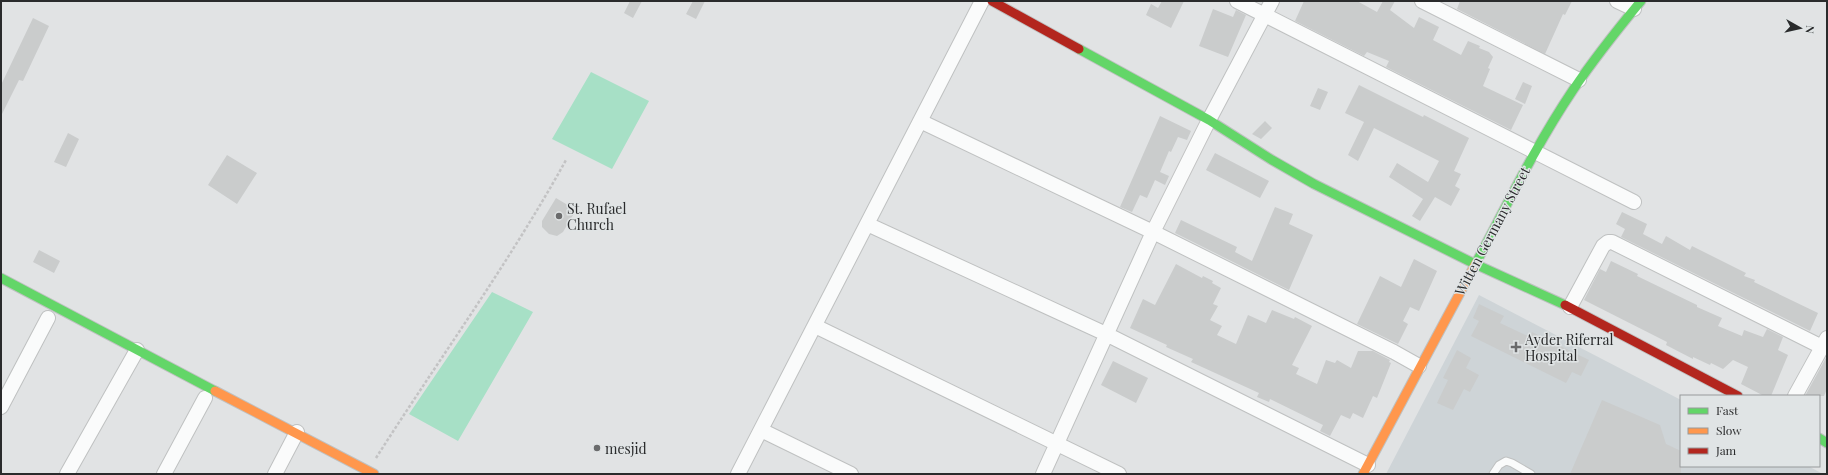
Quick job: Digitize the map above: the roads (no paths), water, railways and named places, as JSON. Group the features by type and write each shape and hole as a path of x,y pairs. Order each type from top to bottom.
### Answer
{"street":[{"path":"738,474 982,1"},
{"path":"992,1 1209,120 1272,160 1314,184 1475,264 1570,307 1736,395"},
{"path":"1237,1 1634,202"},
{"path":"1043,474 1153,232 1209,120 1272,1"},
{"path":"1422,1 1578,80"},
{"path":"1617,1 1637,5"},
{"name":"Witten Germany Street","path":"1366,470 1419,366 1535,152 1578,80 1615,31 1637,5"},
{"path":"920,121 1153,232 1394,352 1419,366"},
{"path":"867,224 1106,334 1366,470"},
{"path":"1570,307 1603,246 1608,242 1612,242 1825,342 1796,395"},
{"path":"1,278 132,357 292,441 371,472"},
{"path":"1,407 48,318"},
{"path":"815,326 1119,474"},
{"path":"67,474 132,357"},
{"path":"164,474 205,398"},
{"path":"761,430 851,474"},
{"path":"275,474 292,441"}],"lane":[{"path":"1493,474 1499,465 1506,461 1531,474"}],"place":[{"name":"St. Rufael Church","path":"559,216"},
{"name":"Ayder Riferral Hospital","path":"1516,347"},
{"name":"mesjid","path":"597,448"}]}
